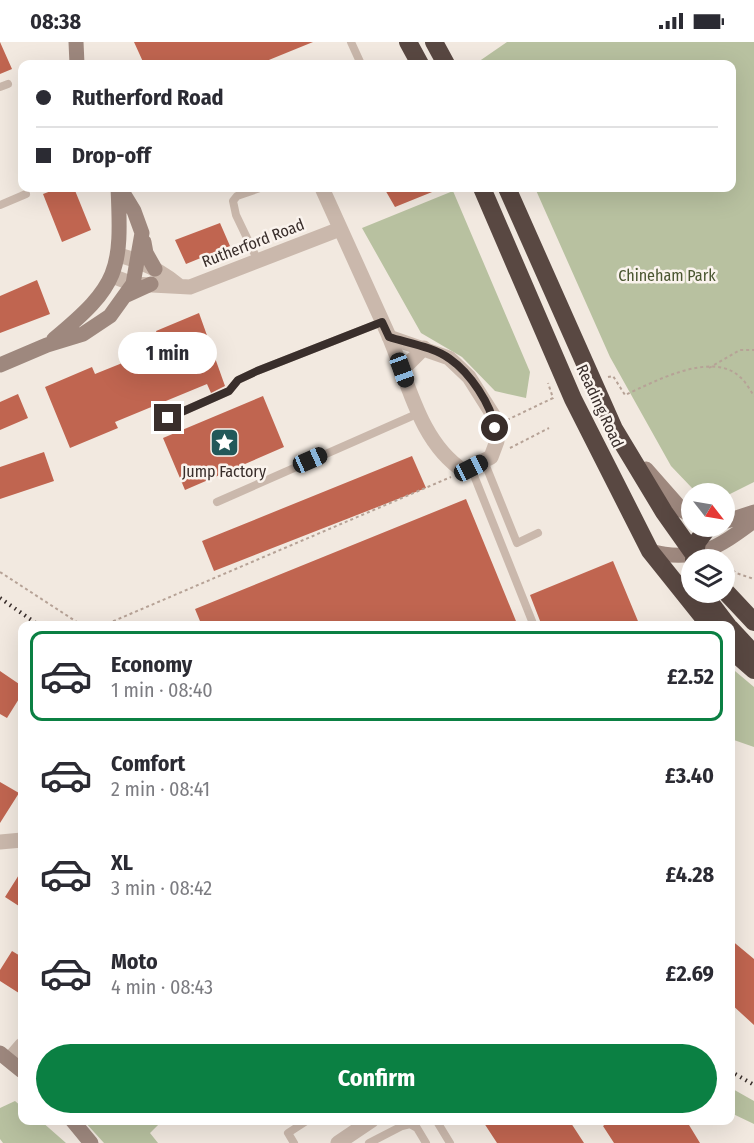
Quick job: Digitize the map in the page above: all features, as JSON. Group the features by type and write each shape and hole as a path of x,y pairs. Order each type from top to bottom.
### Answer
{"highway":[{"path":"408,42 418,60"},
{"path":"434,42 444,60"},
{"name":"Reading Road","path":"484,192 573,399 650,551 706,621"},
{"name":"Reading Road","path":"509,192 614,429 663,512 690,549"},
{"path":"735,602 754,622"},
{"path":"710,603 724,621"},
{"path":"735,633 754,654"},
{"path":"735,653 754,670"}],"street":[{"path":"76,42 77,60"},
{"path":"47,345 93,306 112,276 119,255 119,192"},
{"path":"122,192 134,211 146,253 155,269"},
{"path":"324,192 389,337 419,413 448,460 478,464 497,441 493,415 469,378 449,358 389,337"},
{"name":"Rutherford Road","path":"112,276 133,284 190,287 340,229"},
{"path":"0,365 47,345 83,334 110,316 133,284 142,233"},
{"path":"119,255 139,260 178,285"},
{"path":"123,297 151,284"},
{"path":"402,370 424,348"},
{"path":"614,429 656,482 681,509"},
{"path":"735,518 754,512"},
{"path":"713,549 754,521"},
{"path":"650,551 666,556 681,557"},
{"path":"0,842 18,840"},
{"path":"18,1048 4,1057 18,1068"},
{"path":"76,1125 91,1143"},
{"path":"338,1143 365,1125"}],"lane":[{"path":"351,42 359,60"},
{"path":"0,87 8,84"},
{"path":"248,192 237,196 233,201 236,215 258,261"},
{"path":"0,205 26,194"},
{"path":"168,418 229,391 238,380 257,371 382,322"},
{"path":"217,502 419,413"},
{"path":"478,464 517,543 538,533"},
{"path":"478,464 532,621"},
{"path":"294,1143 288,1133 300,1125"},
{"path":"369,1143 407,1125"},
{"path":"412,1125 417,1128 426,1143"},
{"path":"439,1125 450,1143"},
{"path":"384,1134 390,1143"}],"path":[{"path":"709,368 740,350 754,350"},
{"path":"603,378 612,376 625,395 675,372 709,368 728,369 740,377 754,396"},
{"path":"507,420 553,398 546,377"},
{"path":"114,621 478,464 549,428"},
{"path":"0,572 75,621"},
{"path":"735,572 754,579"}],"green space":[{"name":"Chineham Park","path":"507,42 754,42 754,482 735,492 735,483 687,483 671,466 610,357 537,192 736,192 736,60 481,60"},
{"path":"453,192 530,372 526,398 495,391 462,357 421,333 362,228"},
{"path":"735,671 754,687 754,747 735,740"},
{"path":"735,1090 754,1101 754,1124 735,1115"},
{"path":"15,1101 18,1104 18,1125 46,1125 66,1143 3,1143 0,1139 0,1108"},
{"path":"88,1125 158,1125 150,1133 158,1143 104,1143"}],"building":[{"path":"0,42 12,69 0,74"},
{"path":"134,42 313,42 269,60 142,60"},
{"path":"76,192 91,230 62,242 43,194"},
{"path":"386,192 432,192 395,207"},
{"path":"220,223 230,246 186,264 175,240"},
{"path":"37,280 50,314 0,333 0,296"},
{"path":"199,313 225,386 211,393 207,384 115,422 118,428 70,448 45,387 92,367 95,374 162,347 156,331"},
{"path":"18,394 28,418 0,430 0,402"},
{"path":"263,396 284,447 185,490 163,438"},
{"path":"44,452 54,481 0,499 0,467"},
{"path":"412,456 426,488 214,571 202,541"},
{"path":"466,499 516,621 200,621 195,609"},
{"path":"613,561 638,621 540,621 530,595"},
{"path":"0,671 18,683 18,700 7,718 0,714"},
{"path":"0,782 18,795 0,823"},
{"path":"18,876 18,905 5,897"},
{"path":"735,943 754,959 754,1025 735,1008"},
{"path":"12,951 18,955 18,992 0,981 0,970"},
{"path":"485,1125 572,1125 584,1143 497,1143"},
{"path":"689,1125 700,1143 614,1143 603,1126"}],"railway":[{"path":"0,598 33,621"},
{"path":"735,1074 754,1085"}],"place":[{"name":"Jump Factory","path":"224,443"}],"route":[{"path":"168,418 229,391 238,380 257,371 382,322 389,337 449,358 469,378 493,415 495,428"}]}
